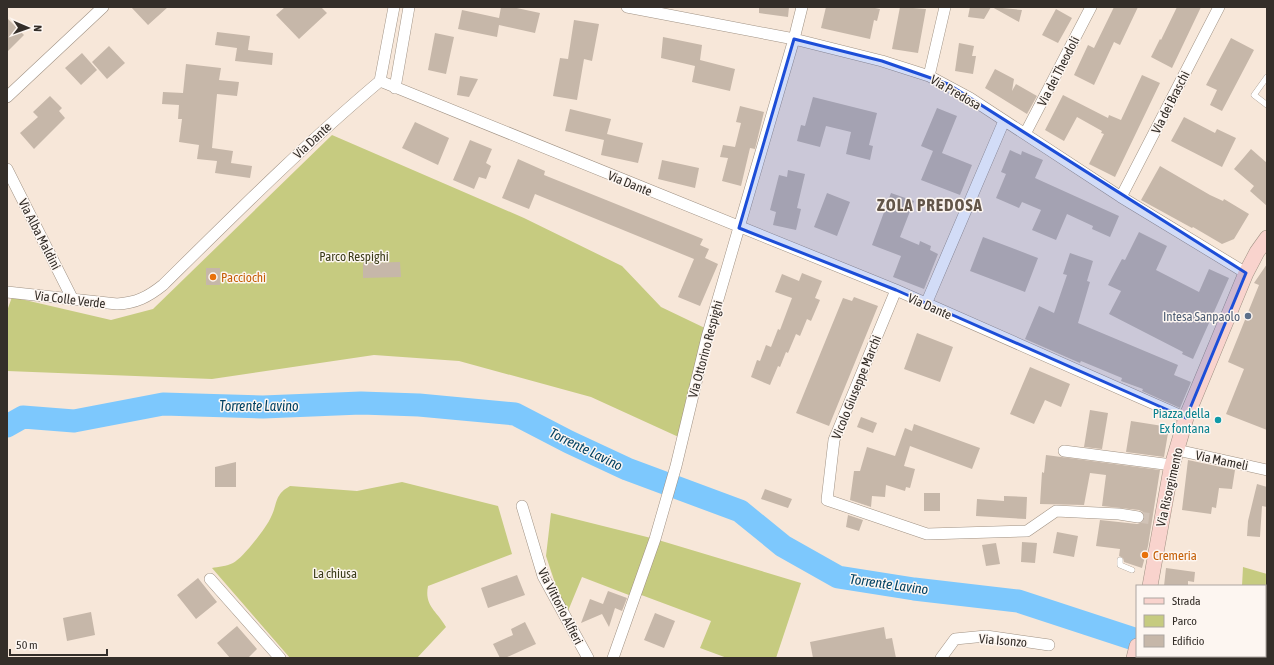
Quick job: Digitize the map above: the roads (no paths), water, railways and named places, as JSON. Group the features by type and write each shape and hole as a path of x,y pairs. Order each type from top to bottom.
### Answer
{"main road":[{"name":"Via Risorgimento","path":"1150,585 1157,519 1186,418 1246,273 1256,252 1267,238"}],"street":[{"path":"7,97 103,7"},
{"path":"380,81 394,7"},
{"path":"395,88 409,7"},
{"name":"Via Predosa","path":"627,7 673,11 794,39 882,61 929,76 948,84 1121,197 1246,273"},
{"name":"Via Ottorino Respighi","path":"613,658 655,539 676,466 707,337 802,7"},
{"path":"929,76 945,7"},
{"name":"Via dei Theodoli","path":"1025,134 1091,7"},
{"name":"Via dei Braschi","path":"1121,197 1219,7"},
{"name":"Via Dante","path":"132,303 148,296 163,285 286,165 332,122 380,81 739,228 896,290 1186,418"},
{"path":"926,304 1004,121"},
{"name":"Via Alba Maldini","path":"7,169 74,300"},
{"name":"Vicolo Giuseppe Marchi","path":"896,290 834,440 827,500 927,534 1027,531 1056,511 1119,514 1138,517"},
{"name":"Via Colle Verde","path":"7,292 117,304 132,303"},
{"name":"Via Mameli","path":"1176,450 1267,470"},
{"path":"1064,451 1172,465"},
{"name":"Via Vittorio Alfieri","path":"522,506 543,576 588,658"},
{"path":"210,579 280,658"},
{"name":"Via Isonzo","path":"941,658 955,639 986,636 1049,645"}],"lane":[{"path":"1267,77 1254,95 1267,105"},
{"path":"1120,560 1120,565 1132,570"}],"waterway":[{"name":"Torrente Lavino","path":"7,426 23,417 74,421 163,404 263,407 361,403 419,405 515,414 569,442 627,469 740,511 783,546 838,577 914,589 1018,601 1136,640"}],"tunnel":[{"path":"1138,517 1153,519"}],"place":[{"name":"Pacciochì","path":"213,277"},
{"name":"Intesa Sanpaolo","path":"1248,316"},
{"name":"Piazza della Ex fontana","path":"1218,420"},
{"name":"Cremeria","path":"1145,555"}],"district":[{"name":"ZOLA PREDOSA","path":"930,205"}],"park label":[{"name":"Parco Respighi","path":"354,256"},
{"name":"La chiusa","path":"335,573"}]}
